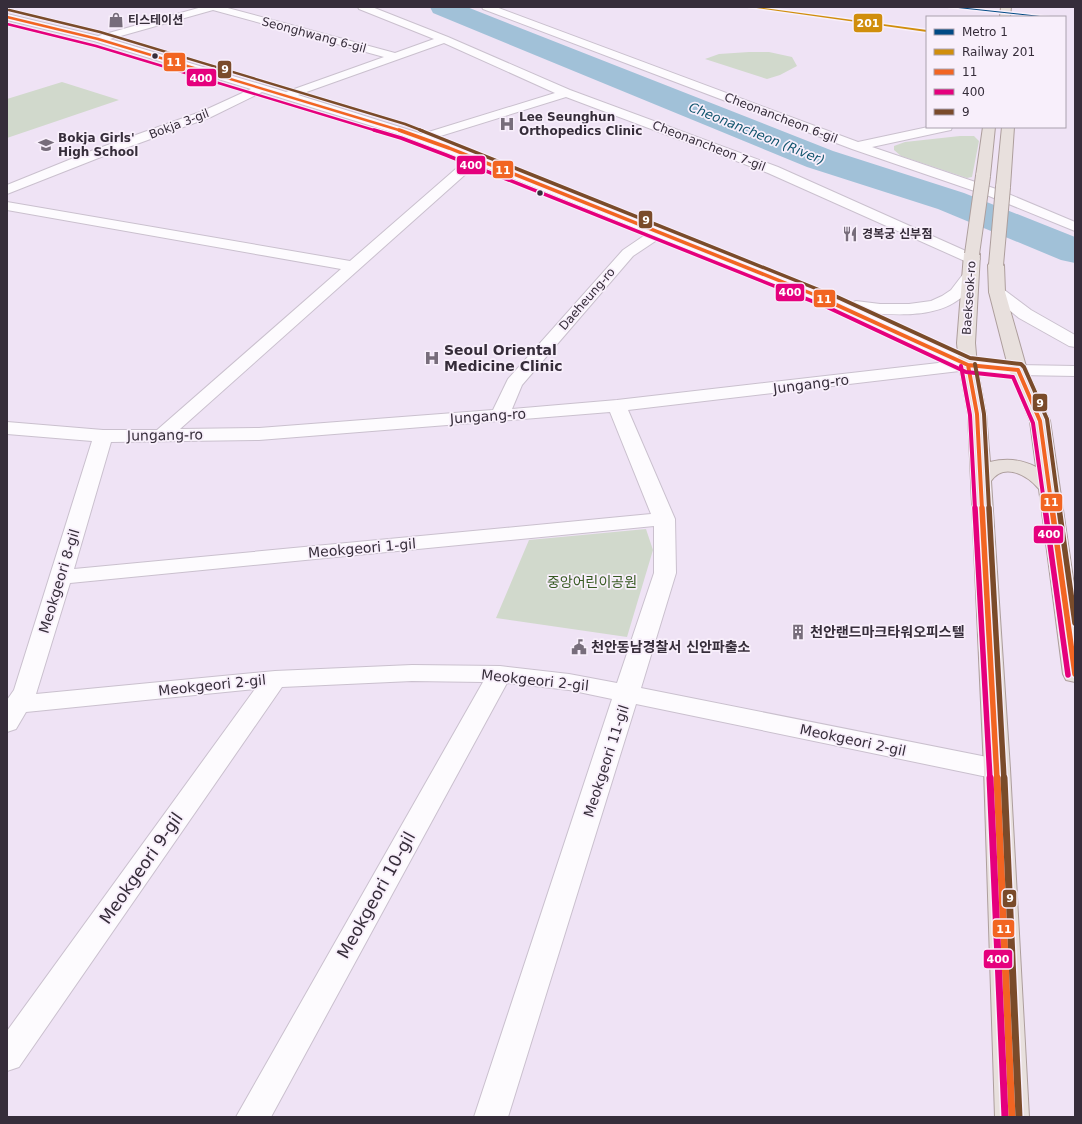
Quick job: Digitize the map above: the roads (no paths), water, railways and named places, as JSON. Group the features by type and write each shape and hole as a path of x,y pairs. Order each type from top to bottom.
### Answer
{"main road":[{"name":"Baekseok-ro","path":"987,128 983,176 970,276 966,343 968,365 977,414 997,769 1012,1117"},
{"name":"Baekseok-ro","path":"1008,128 996,265 997,292 1018,370 1040,421 1075,674"},
{"path":"980,481 984,474 991,468 1001,465 1013,465 1027,469 1037,475 1049,488"}],"street":[{"path":"98,40 212,7"},
{"name":"Seonghwang 6-gil","path":"212,7 394,56"},
{"name":"Cheonancheon 7-gil","path":"363,7 444,39 566,93 773,170 972,257"},
{"name":"Cheonancheon 6-gil","path":"487,7 857,146 994,193 1075,227"},
{"path":"7,17 98,40 421,138 476,158 658,233 830,301 968,365 1018,370 1075,371"},
{"path":"285,96 444,39"},
{"name":"Bokja 3-gil","path":"7,190 96,154 207,114 260,89"},
{"path":"421,138 566,93"},
{"path":"857,146 941,128"},
{"path":"162,435 476,158"},
{"path":"7,206 354,266"},
{"name":"Daeheung-ro","path":"500,415 514,383 628,253 658,233"},
{"path":"830,301 880,310 923,307 943,302 958,293 970,276"},
{"path":"997,292 1025,314 1075,342"},
{"name":"Jungang-ro","path":"7,428 103,436 259,434 617,406 968,365"},
{"name":"Meokgeori 11-gil","path":"491,1117 665,573 664,520 617,406"},
{"name":"Meokgeori 8-gil","path":"12,714 26,690 103,436"},
{"name":"Meokgeori 1-gil","path":"60,577 664,520"},
{"name":"Meokgeori 2-gil","path":"12,714 275,679 412,673 500,674 569,682 997,769"},
{"name":"Meokgeori 10-gil","path":"253,1117 500,674"},
{"name":"Meokgeori 9-gil","path":"7,1057 275,679"}],"waterway":[{"name":"Cheonancheon (River)","path":"443,7 820,159 951,201 1075,251"}],"metro line":[{"name":"1","path":"950,7 1038,16"}],"rail line":[{"name":"201","path":"750,7 926,31"}],"place":[{"name":"티스테이션","path":"116,20"},
{"name":"Lee Seunghun Orthopedics Clinic","path":"507,124"},
{"name":"Bokja Girls' High School","path":"46,145"},
{"name":"경복궁 신부점","path":"850,234"},
{"name":"Seoul Oriental Medicine Clinic","path":"432,358"},
{"name":"천안랜드마크타워오피스텔","path":"798,632"},
{"name":"천안동남경찰서 신안파출소","path":"579,647"}],"park label":[{"name":"중앙어린이공원","path":"592,582"}]}
